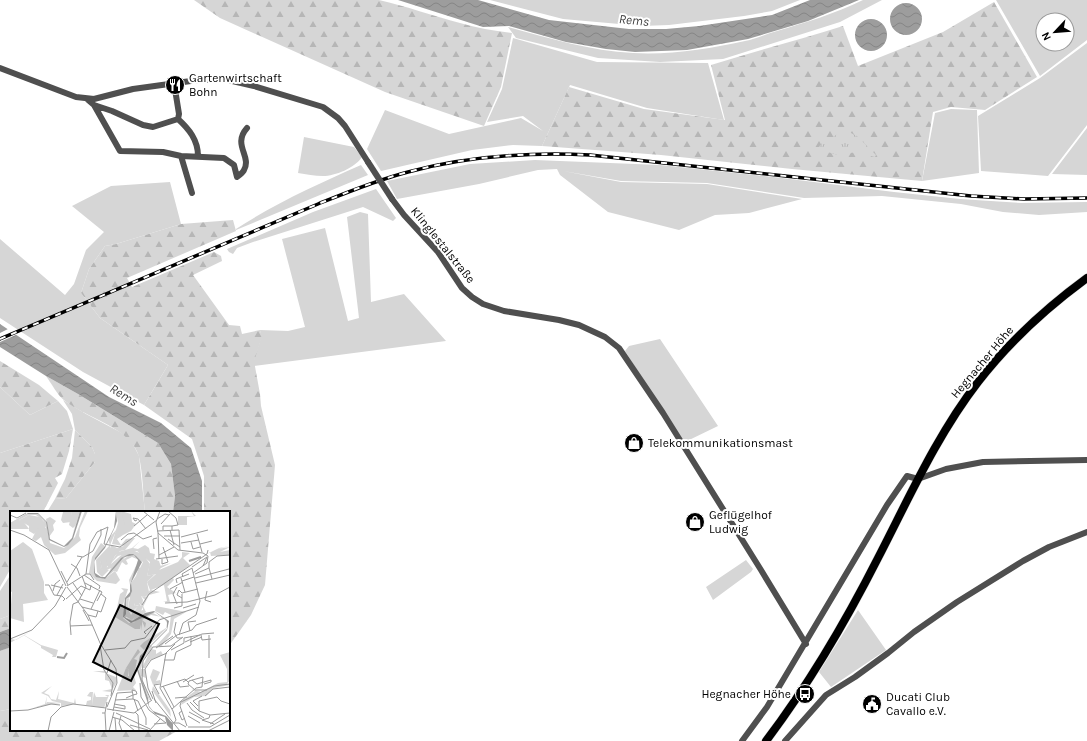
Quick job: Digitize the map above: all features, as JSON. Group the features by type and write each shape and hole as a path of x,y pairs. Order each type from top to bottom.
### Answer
{"main road":[{"name":"Hegnacher Höhe","path":"766,741 833,640 877,560 918,479 957,411 993,364 1028,326 1058,300 1087,278"}],"street":[{"name":"Klinglestalstraße","path":"0,68 76,97 87,99 102,97 133,89 174,83 198,80 228,80 323,107 345,126 392,199 404,215 438,252 462,288 472,298 483,304 504,311 559,320 579,325 605,337 619,348 628,359 667,420 806,644"},
{"path":"174,83 179,114 178,119"},
{"path":"87,99 94,105 120,151 163,152 181,156 224,158 234,165 237,177 244,171 246,162 240,139 242,132 247,128"},
{"path":"94,105 112,111 143,125 153,127 178,119"},
{"path":"178,119 189,129 198,148 198,156"},
{"path":"181,156 192,193"},
{"path":"742,741 767,707 806,644 887,505 907,476 918,479 946,470 983,462 1087,460"},
{"path":"786,741 826,695 861,673 957,602 1023,561 1049,547 1087,532"}],"green space":[{"path":"194,0 379,0 466,25 512,33 501,87 484,126 385,92 220,18"},
{"path":"490,0 800,0 772,11 744,16 669,25 642,26 563,19"},
{"path":"863,0 882,0 840,22 723,59 660,62 598,58 516,38 508,27 570,43 617,52 661,53 690,51 718,47 753,39 820,17"},
{"path":"996,0 1087,0 1087,40 1075,49 1075,12 1035,12 1035,52 1071,52 1040,76"},
{"path":"994,2 1037,77 985,110 951,107 933,112 922,181 661,155 542,146 569,87 644,109 725,120 711,65 843,26 858,66 943,32"},
{"path":"513,38 597,62 708,63 724,120 647,108 570,85 542,146 513,145 472,150 381,171 367,149 385,110 449,134 521,118 543,131 523,116 487,122 502,89"},
{"path":"1087,43 1087,125 1048,176 981,171 978,116 1040,78"},
{"path":"951,109 977,110 979,173 922,181 935,113"},
{"path":"1087,128 1087,175 1052,174"},
{"path":"845,130 857,136 876,155 875,157 851,153 845,157 817,149 822,143"},
{"path":"304,137 354,147 362,157 355,165 333,175 320,176 298,173"},
{"path":"535,160 660,165 960,199 1021,203 1087,202 1087,212 1039,215 1003,212 961,204 882,196 804,198 707,183 621,181 563,171 621,182 707,184 802,199 749,213 715,215 679,230 608,212 560,175 557,169 538,170 479,184 397,199 387,181 470,164"},
{"path":"361,165 368,175 236,230 282,202"},
{"path":"170,182 181,224 105,246 89,269 81,293 100,318 168,365 144,405 83,372 0,318 0,239 65,295 74,284 86,250 104,232 72,206 111,186"},
{"path":"376,189 396,218 393,221 363,207 253,242 237,248 233,254 227,249 313,212"},
{"path":"360,212 368,214 371,302 404,294 446,341 254,366 261,335 260,330 288,331 305,327 282,239 325,228 348,321 359,318 347,217"},
{"path":"233,220 236,231 127,278 132,287 214,252 221,256 222,261 193,275 229,325 240,326 242,334 260,330 262,337 254,361 261,406 275,465 265,585 251,615 230,645 230,511 204,511 204,476 192,439 144,405 168,365 100,318 81,293 89,269 105,246 181,224"},
{"path":"660,339 718,426 685,442 682,441 625,351 629,346"},
{"path":"0,361 39,385 58,401 30,415 0,387"},
{"path":"46,376 158,443 171,464 175,496 173,511 145,511 139,457 135,447 118,431 74,407 62,399"},
{"path":"0,387 30,415 58,401 67,411 73,429 0,453"},
{"path":"63,400 120,432 131,440 139,456 145,511 48,511 55,499 66,498 95,462 95,454 92,447 75,430 72,414"},
{"path":"73,429 69,451 62,474 55,478 58,483 44,511 10,511 10,570 0,587 0,453"},
{"path":"75,430 92,447 95,454 95,462 66,498 55,499 65,479 72,458"},
{"path":"746,560 753,569 751,572 713,600 706,587"},
{"path":"10,576 10,615 0,619 0,591"},
{"path":"858,610 886,650 831,687 819,672"},
{"path":"10,615 10,628 0,632 0,619"},
{"path":"10,647 10,709 0,711 0,651"},
{"path":"10,709 10,731 177,731 159,741 0,741 0,711"}],"water":[{"path":"398,0 478,0 549,20 629,29 666,29 699,26 772,15 810,0 859,0 808,21 748,39 687,50 635,52 566,42 509,26 483,27"},
{"path":"903,3 909,3 918,7 922,19 918,31 909,35 903,35 894,31 890,22 890,16 894,7"},
{"path":"868,19 874,19 884,26 887,35 886,41 880,48 874,51 868,51 858,44 855,38 855,32 862,22"},
{"path":"0,324 109,397 161,423 191,448 202,481 202,511 173,511 175,496 171,464 158,443 0,347"},
{"path":"10,628 10,647 0,651 0,632"}],"pier":[{"path":"10,328 18,334 0,342 0,333"}],"railway":[{"path":"0,339 351,191 408,172 453,162 498,156 544,154 590,155 971,196 1024,199 1087,198"}],"place":[{"name":"Gartenwirtschaft Bohn","path":"175,85"},
{"name":"Telekommunikationsmast","path":"634,443"},
{"name":"Geflügelhof Ludwig","path":"695,522"},
{"name":"Hegnacher Höhe","path":"805,694"},
{"name":"Ducati Club Cavallo e.V.","path":"872,704"}],"water label":[{"name":"Rems","path":"634,20"},
{"name":"Rems","path":"124,395"}]}
